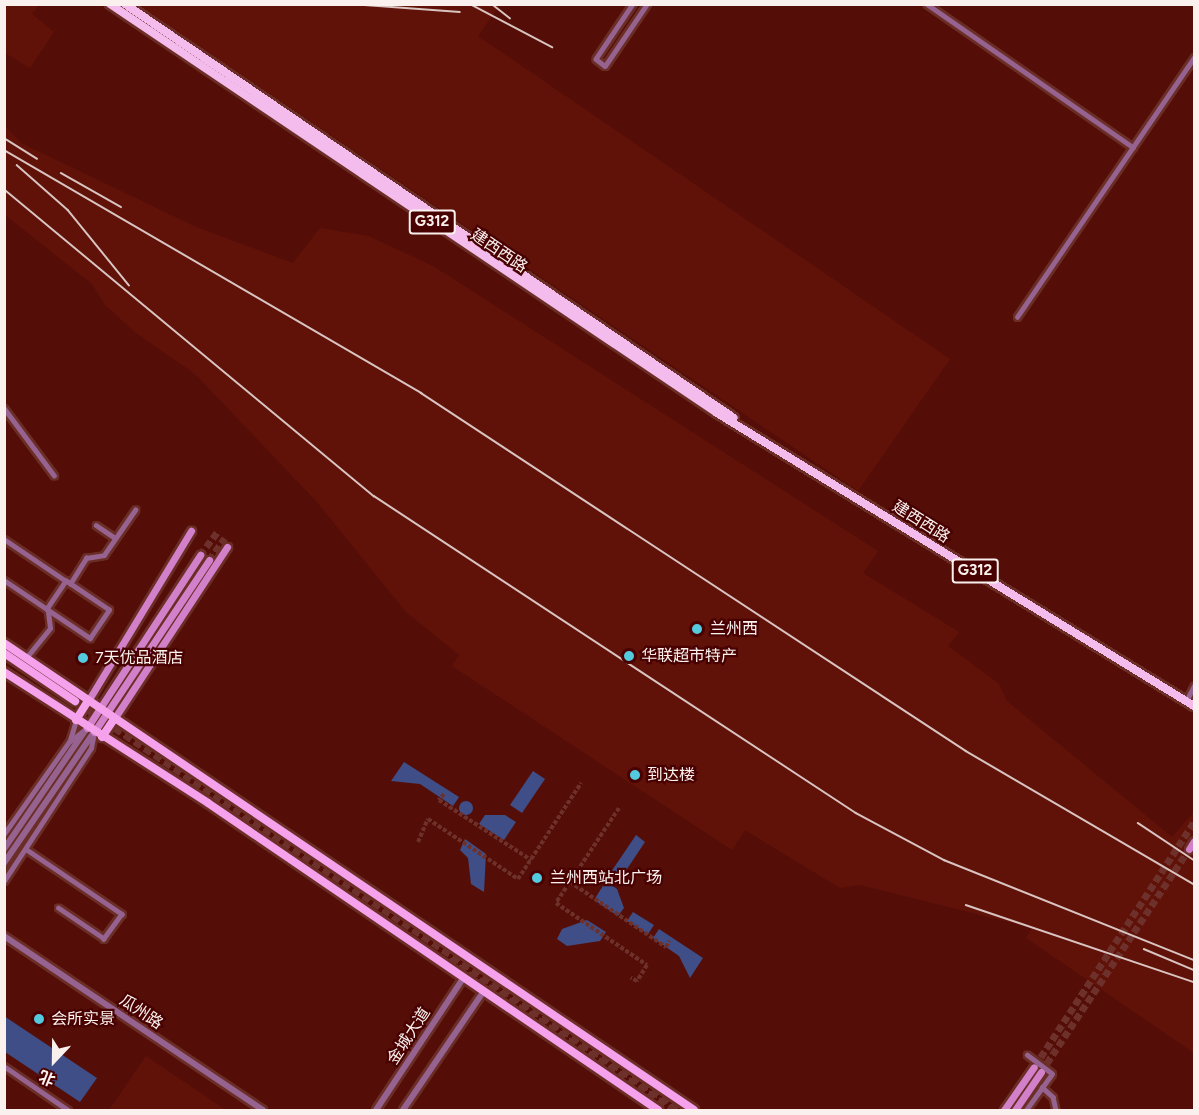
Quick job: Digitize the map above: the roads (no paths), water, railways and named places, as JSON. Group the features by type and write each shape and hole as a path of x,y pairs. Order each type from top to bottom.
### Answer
{"highway":[{"name":"建西西路","path":"110,4 756,436 1194,706"},
{"name":"建西西路","path":"125,4 612,333 756,436"}],"main road":[{"path":"76,720 191,531"},
{"path":"94,732 227,547"},
{"path":"107,714 200,555"},
{"path":"94,732 209,560"},
{"path":"4,643 694,1110"},
{"path":"4,653 74,703 4,659"},
{"path":"4,672 464,977 658,1110"},
{"path":"1189,849 1194,841"},
{"path":"1004,1110 1034,1067"},
{"path":"1014,1110 1041,1072"}],"street":[{"path":"633,4 596,59 605,66 646,4"},
{"path":"927,4 1133,147"},
{"path":"1017,317 1194,58"},
{"path":"4,408 54,475"},
{"path":"26,658 50,628 47,609 86,558 104,555 135,510"},
{"path":"96,525 116,538"},
{"path":"4,539 109,610 90,638 4,580"},
{"path":"1186,701 1194,686"},
{"path":"4,834 69,742 76,720"},
{"path":"69,742 94,732"},
{"path":"4,881 91,748 94,732"},
{"path":"4,849 94,732"},
{"path":"4,863 94,732"},
{"path":"26,849 122,914 104,939 58,908"},
{"name":"瓜州路","path":"4,936 263,1110"},
{"name":"金城大道","path":"376,1110 464,977"},
{"path":"404,1110 484,991"},
{"path":"1026,1110 1052,1074 1027,1055"},
{"path":"4,1066 68,1110"},
{"path":"1042,1087 1053,1097 1056,1110"}],"tunnel":[{"path":"200,555 218,531"},
{"path":"209,560 225,538"},
{"path":"75,701 681,1110"},
{"path":"418,842 428,819 518,879 581,783"},
{"path":"444,794 439,800 531,860"},
{"path":"619,808 556,903 647,965 637,981 631,978"},
{"path":"1035,1066 1194,822"},
{"path":"1041,1072 1189,849"},
{"path":"570,882 666,947 669,941"},
{"path":"448,961 672,1110"}],"railway":[{"path":"351,4 460,12"},
{"path":"470,4 552,47"},
{"path":"492,4 510,18"},
{"path":"4,138 37,159"},
{"path":"4,150 421,393 966,751 1194,884"},
{"path":"17,165 68,210 129,285"},
{"path":"61,173 121,207"},
{"path":"4,189 374,496 856,813 944,860 1194,960"},
{"path":"1138,823 1194,860"},
{"path":"966,905 1194,982"},
{"path":"1144,949 1194,970"}],"place":[{"name":"兰州西","path":"697,629"},
{"name":"华联超市特产","path":"629,656"},
{"name":"7天优品酒店","path":"83,658"},
{"name":"到达楼","path":"635,775"},
{"name":"兰州西站北广场","path":"537,878"},
{"name":"会所实景","path":"39,1019"}]}
